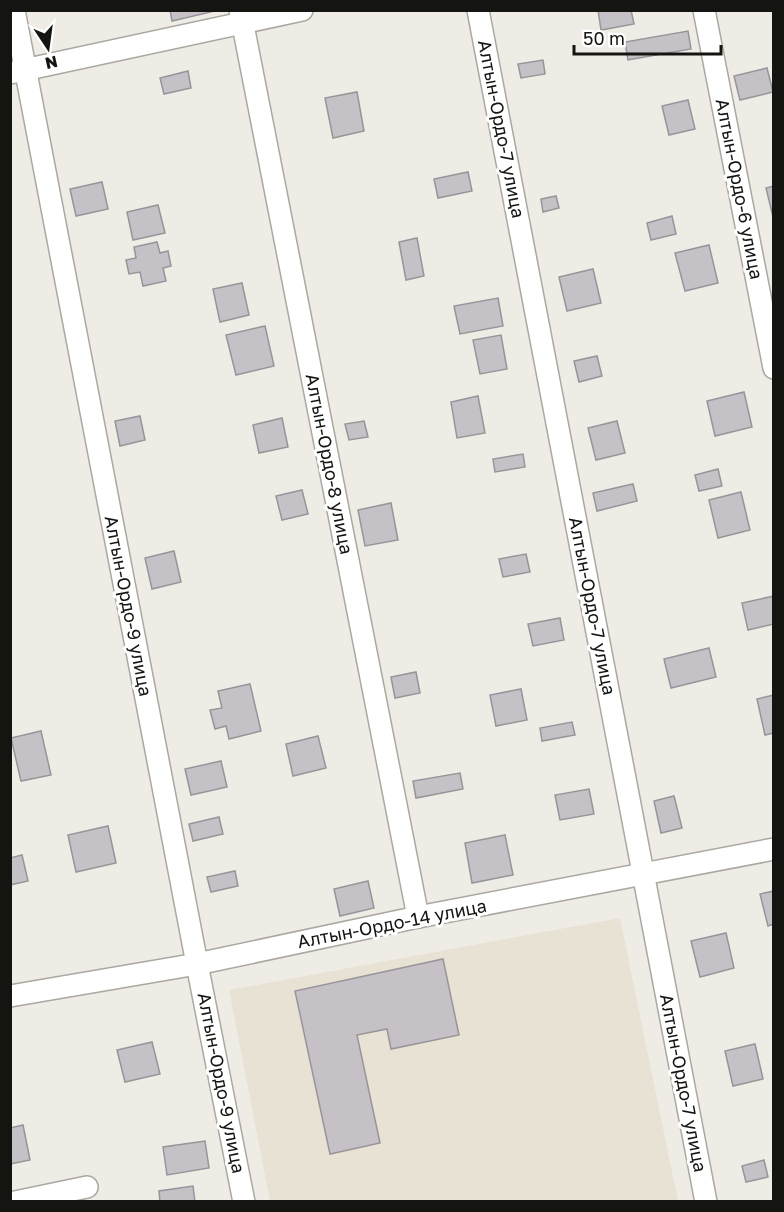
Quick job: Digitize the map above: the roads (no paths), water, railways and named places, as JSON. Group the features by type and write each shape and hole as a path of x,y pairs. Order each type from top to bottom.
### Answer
{"street":[{"name":"Алтын-Ордо-9 улица","path":"14,10 18,71 244,1202"},
{"path":"18,71 241,17 302,10"},
{"name":"Алтын-Ордо-7 улица","path":"478,10 706,1202"},
{"name":"Алтын-Ордо-6 улица","path":"704,10 774,368"},
{"name":"Алтын-Ордо-8 улица","path":"241,17 418,917"},
{"name":"Алтын-Ордо-14 улица","path":"10,996 197,964 418,917 774,849"},
{"path":"15,1202 87,1187"}]}
